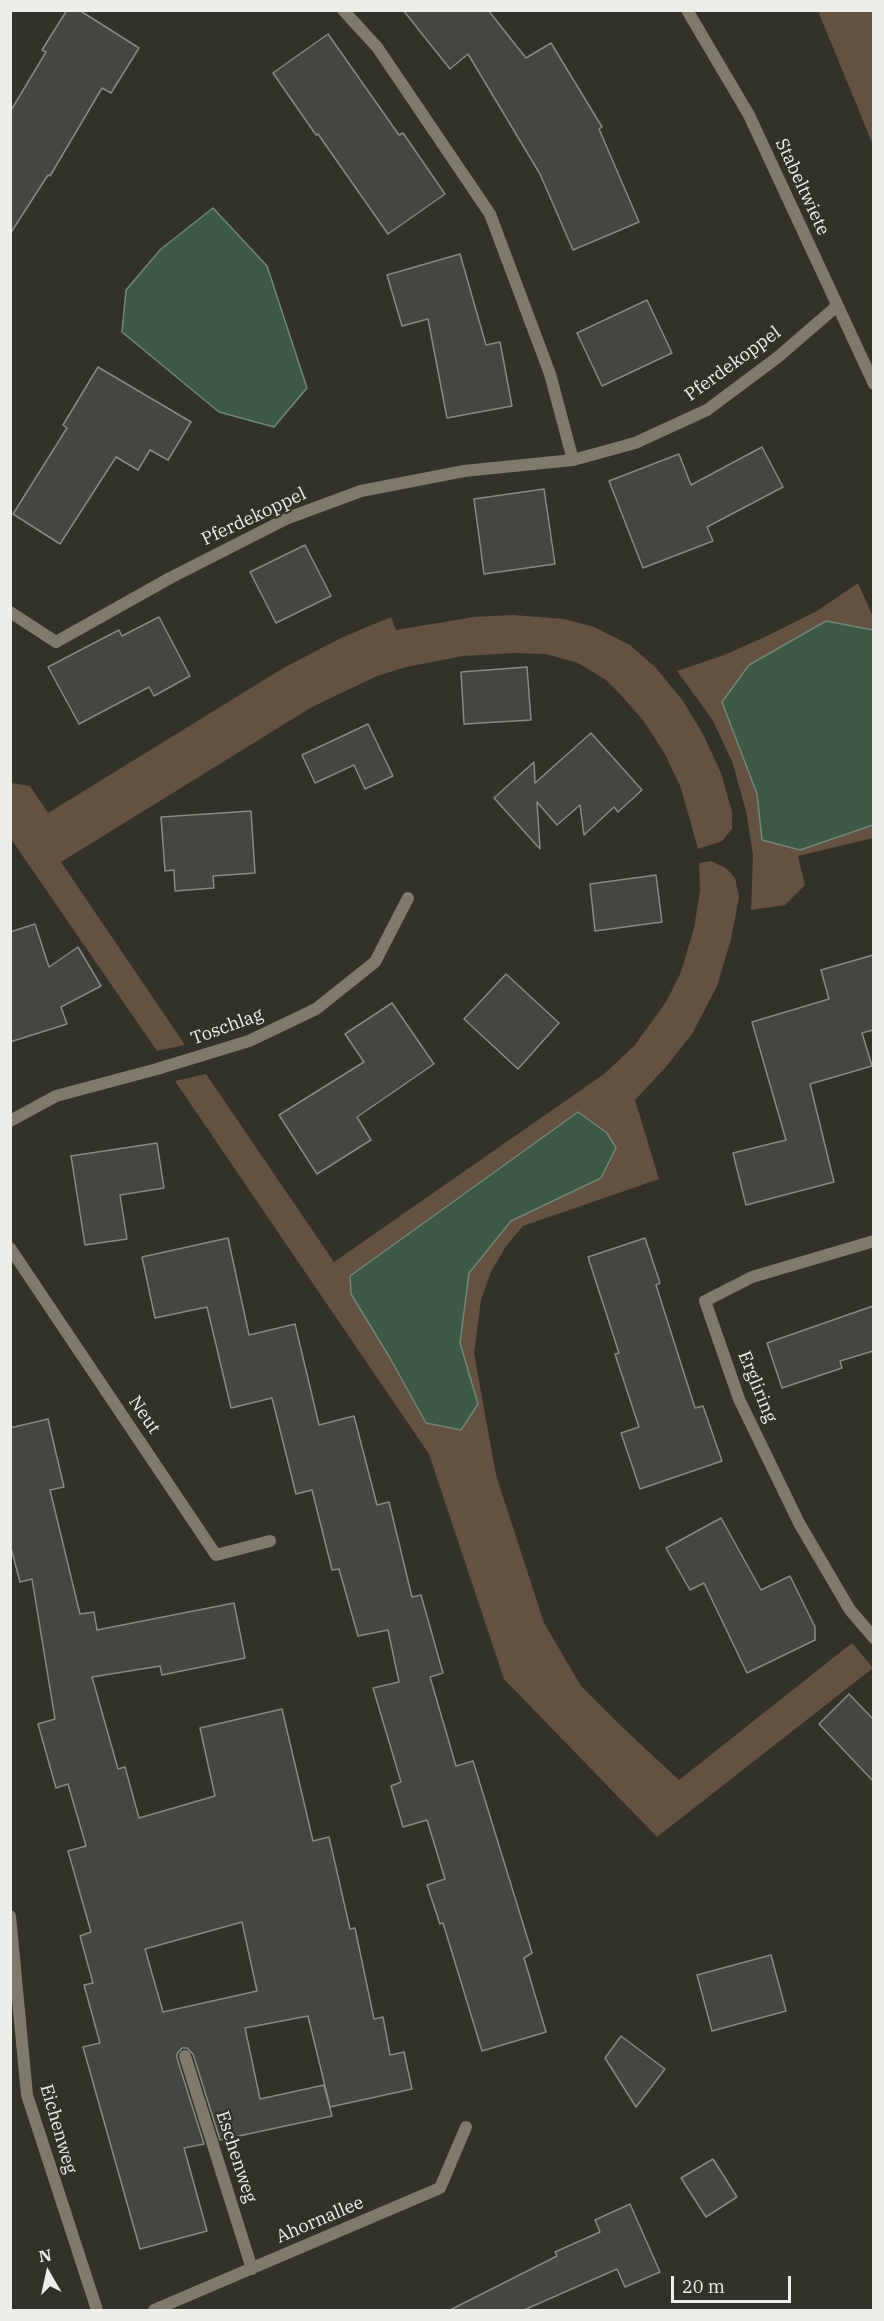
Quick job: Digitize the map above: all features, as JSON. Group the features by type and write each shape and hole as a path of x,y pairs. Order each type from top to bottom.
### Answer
{"street":[{"path":"343,10 377,47 490,214 550,374 573,460"},
{"name":"Stabeltwiete","path":"687,10 749,116 873,384"},
{"name":"Pferdekoppel","path":"10,612 56,642 170,578 288,518 361,491 464,471 573,460 635,443 707,410 778,357 837,306"},
{"name":"Toschlag","path":"10,1121 56,1096 249,1041 315,1009 375,962 408,898"},
{"name":"Ergliring","path":"873,1242 752,1278 705,1301 739,1399 799,1523 850,1610 873,1638"},
{"name":"Neut","path":"10,1248 216,1555 270,1541"},
{"name":"Eichenweg","path":"10,1916 27,2095 97,2310"},
{"name":"Eschenweg","path":"185,2056 252,2269"},
{"name":"Ahornallee","path":"154,2310 440,2188 466,2127"}],"shaded area":[{"path":"818,11 873,11 873,145"},
{"path":"213,208 267,266 307,388 274,427 219,412 122,332 126,290 161,249"},
{"path":"858,583 873,617 873,838 798,856 805,885 785,905 751,910 753,855 746,811 732,761 712,719 677,671 724,655 765,637 817,611"},
{"path":"513,615 564,619 594,627 630,645 656,668 683,701 703,734 721,773 732,812 732,829 722,841 698,849 681,788 665,754 643,720 620,694 606,680 578,663 546,654 463,656 406,667 377,676 312,707 61,862 185,1045 157,1051 11,839 11,783 30,786 48,813 285,667 343,637 391,617 396,630 474,617"},
{"path":"826,621 873,630 873,825 800,850 762,840 757,794 722,702 749,665"},
{"path":"711,861 726,868 735,878 739,897 731,939 717,986 692,1034 635,1100 659,1179 523,1226 506,1246 491,1272 481,1300 474,1353 496,1475 544,1623 581,1686 679,1780 852,1643 873,1668 657,1837 504,1679 429,1454 175,1081 206,1074 334,1262 604,1074 634,1046 666,1002 681,972 694,928 700,891 699,863","holes":["578,1112 601,1178 511,1221 469,1273 460,1343 426,1423 390,1358"]},
{"path":"578,1112 607,1133 616,1148 601,1178 511,1221 469,1273 460,1343 478,1404 461,1430 426,1423 351,1294 350,1276"}],"building":[{"path":"67,10 79,10 139,48 111,93 102,88 50,176 48,175 10,234 10,112 46,52 42,50"},
{"path":"403,10 488,10 526,58 551,43 602,127 599,129 639,222 573,250 540,174 468,54 450,69"},
{"path":"328,34 399,135 403,133 445,194 388,234 273,73"},
{"path":"460,254 486,345 500,342 512,406 447,418 428,319 402,326 387,275"},
{"path":"647,300 672,353 602,386 577,333"},
{"path":"98,367 191,422 168,460 150,450 138,470 116,457 60,544 13,514 67,428 63,425"},
{"path":"762,447 783,487 707,527 713,541 643,568 609,481 679,454 691,485"},
{"path":"544,489 555,564 484,574 474,499"},
{"path":"305,545 331,596 276,623 250,572"},
{"path":"159,617 190,676 154,696 149,687 79,724 48,667 119,630 122,636"},
{"path":"527,667 531,720 464,724 461,672"},
{"path":"368,724 393,776 365,789 354,765 315,783 302,755"},
{"path":"591,733 642,790 618,812 614,807 584,835 580,805 557,825 537,802 540,849 494,798 534,762 535,783"},
{"path":"251,811 255,873 213,876 214,888 175,891 174,870 165,871 161,817"},
{"path":"656,875 662,922 595,931 590,884"},
{"path":"35,924 49,967 78,947 101,986 61,1007 67,1024 10,1042 10,932"},
{"path":"873,955 873,1030 862,1033 872,1066 810,1084 834,1182 746,1205 733,1153 786,1140 752,1022 829,999 821,970"},
{"path":"506,974 559,1023 518,1069 464,1019"},
{"path":"392,1003 434,1064 357,1117 371,1140 317,1174 279,1115 364,1062 345,1034"},
{"path":"157,1143 164,1188 120,1195 127,1239 85,1245 71,1156"},
{"path":"228,1238 249,1335 295,1324 319,1425 354,1416 377,1505 389,1502 412,1597 421,1595 443,1673 430,1677 456,1766 473,1761 532,1953 524,1958 546,2032 482,2051 443,1923 440,1924 427,1885 445,1879 427,1820 403,1827 391,1786 401,1782 373,1688 399,1682 388,1630 358,1636 339,1569 332,1570 312,1490 296,1494 272,1398 231,1408 207,1307 155,1318 142,1257"},
{"path":"645,1238 660,1283 656,1285 695,1408 703,1406 722,1461 640,1489 621,1433 639,1427 615,1354 619,1353 588,1257"},
{"path":"873,1306 873,1351 840,1361 842,1368 782,1388 767,1343"},
{"path":"48,1419 64,1487 50,1490 80,1614 94,1612 97,1630 234,1603 245,1658 162,1675 160,1666 92,1677 118,1769 125,1767 139,1818 215,1796 200,1728 282,1709 313,1841 329,1837 350,1929 355,1928 374,2019 383,2017 390,2055 404,2052 412,2089 330,2107 308,2016 245,2028 260,2099 324,2085 332,2116 220,2140 193,2054 187,2048 182,2048 177,2058 204,2144 184,2148 207,2231 140,2249 83,2047 100,2043 84,1985 93,1983 80,1936 91,1932 68,1851 86,1846 68,1784 56,1788 38,1724 55,1719 32,1579 20,1582 10,1544 10,1428","holes":["242,1922 257,1991 163,2012 145,1949"]},
{"path":"721,1518 761,1590 790,1576 815,1627 815,1640 747,1673 704,1583 690,1590 666,1548"},
{"path":"849,1694 873,1719 873,1781 819,1724"},
{"path":"771,1955 786,2011 712,2031 697,1975"},
{"path":"621,2036 665,2069 636,2107 605,2058"},
{"path":"713,2159 737,2197 706,2217 681,2178"},
{"path":"630,2204 660,2272 625,2287 617,2269 524,2310 450,2310 557,2256 555,2252 600,2232 595,2220"}]}
